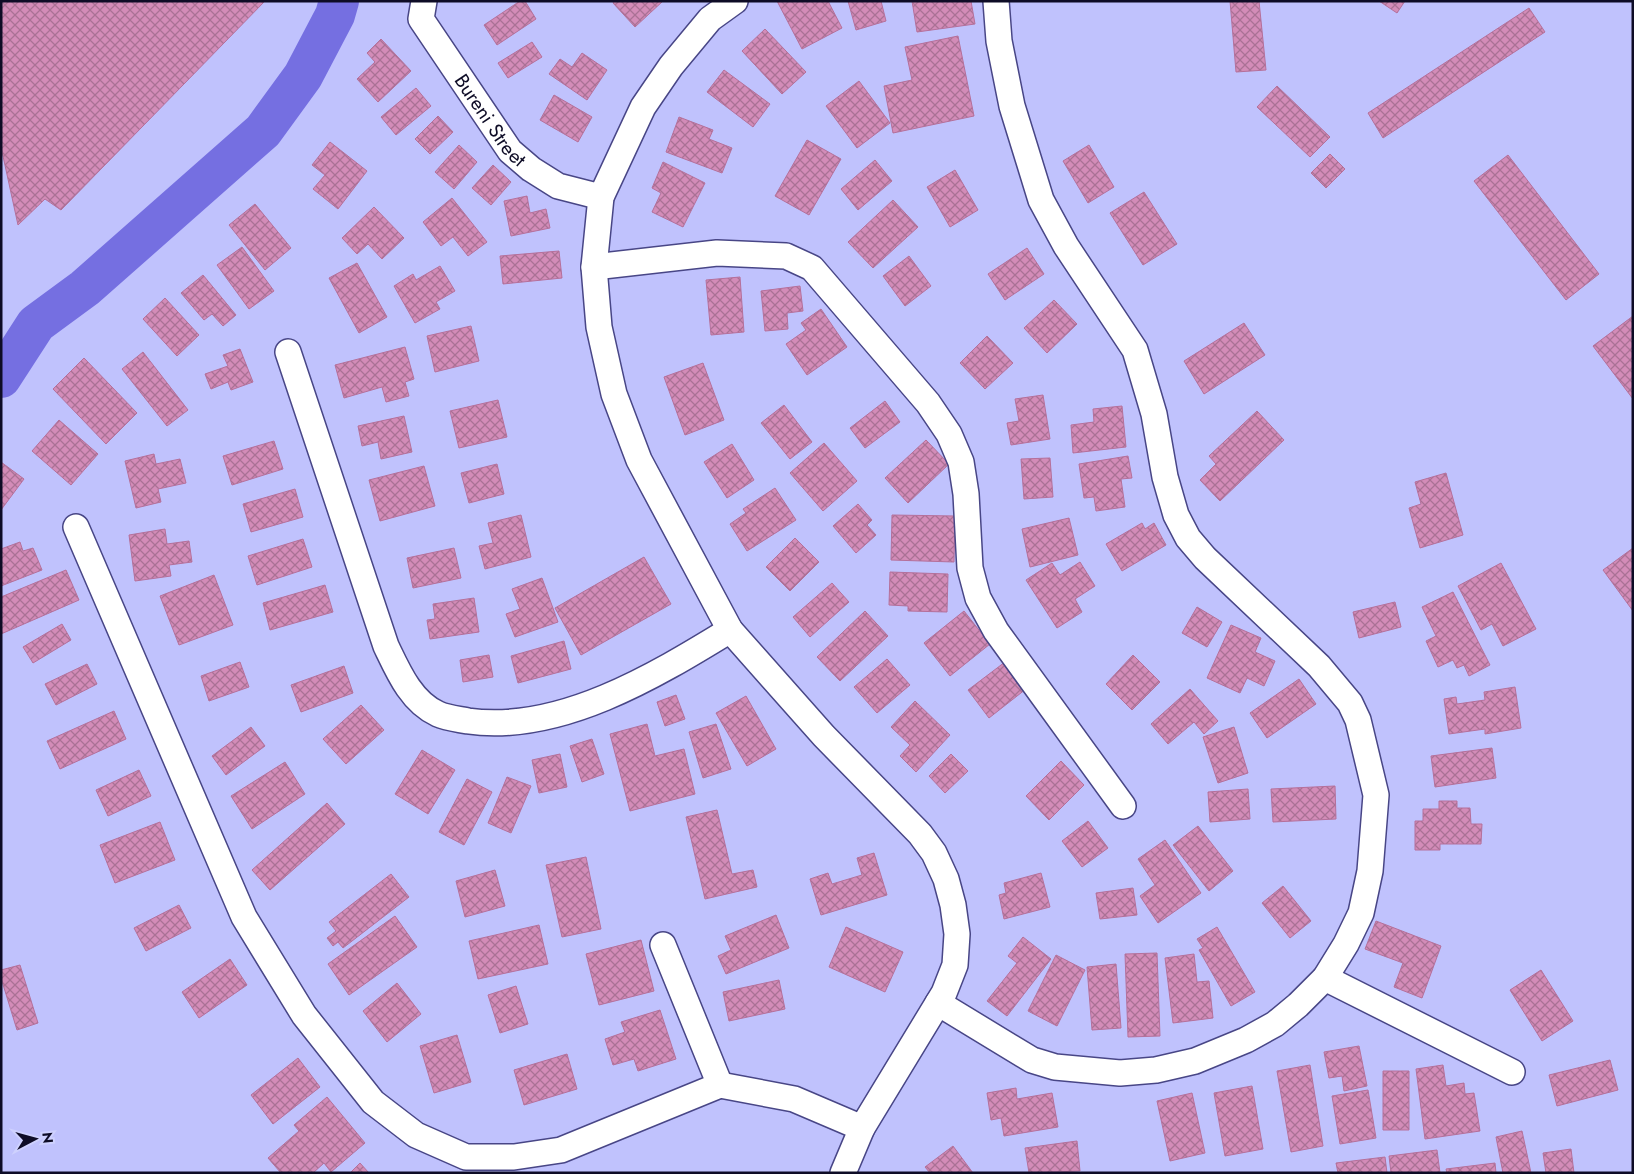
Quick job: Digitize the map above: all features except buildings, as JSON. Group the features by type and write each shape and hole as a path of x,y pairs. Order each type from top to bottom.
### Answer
{"street":[{"path":"735,1 704,10 671,66 643,107 601,197 594,267 599,327 614,394 639,460 730,630 824,736 920,834 934,853 946,879 953,906 957,934 955,965 938,1003 862,1128 843,1173"},
{"path":"938,1003 1032,1060 1055,1067 1120,1073 1156,1070 1195,1062 1246,1040 1275,1024 1298,1005 1325,978 1346,944 1361,913 1370,871 1376,795 1358,720 1350,703 1337,685 1205,558 1188,538 1176,515 1165,477 1154,414 1135,350 1066,246 1040,200 1012,106 1000,41 996,1"},
{"name":"Bureni Street","path":"423,10 510,151 531,169 558,186 601,197"},
{"path":"594,267 717,253 786,256 812,268 928,403 949,434 961,462 966,494 970,568 978,598 996,631 1123,806"},
{"path":"288,352 386,646 400,676 417,699 437,714 483,723 554,715 604,697 667,668 730,630"},
{"path":"76,527 244,917 304,1014 373,1102 416,1135 466,1157 514,1157 561,1150 720,1084 794,1099 862,1128"},
{"path":"663,945 720,1084"},
{"path":"1325,978 1512,1072"}],"waterway":[{"path":"1,378 36,324 85,288 263,131 303,76 335,15 339,1"}]}
